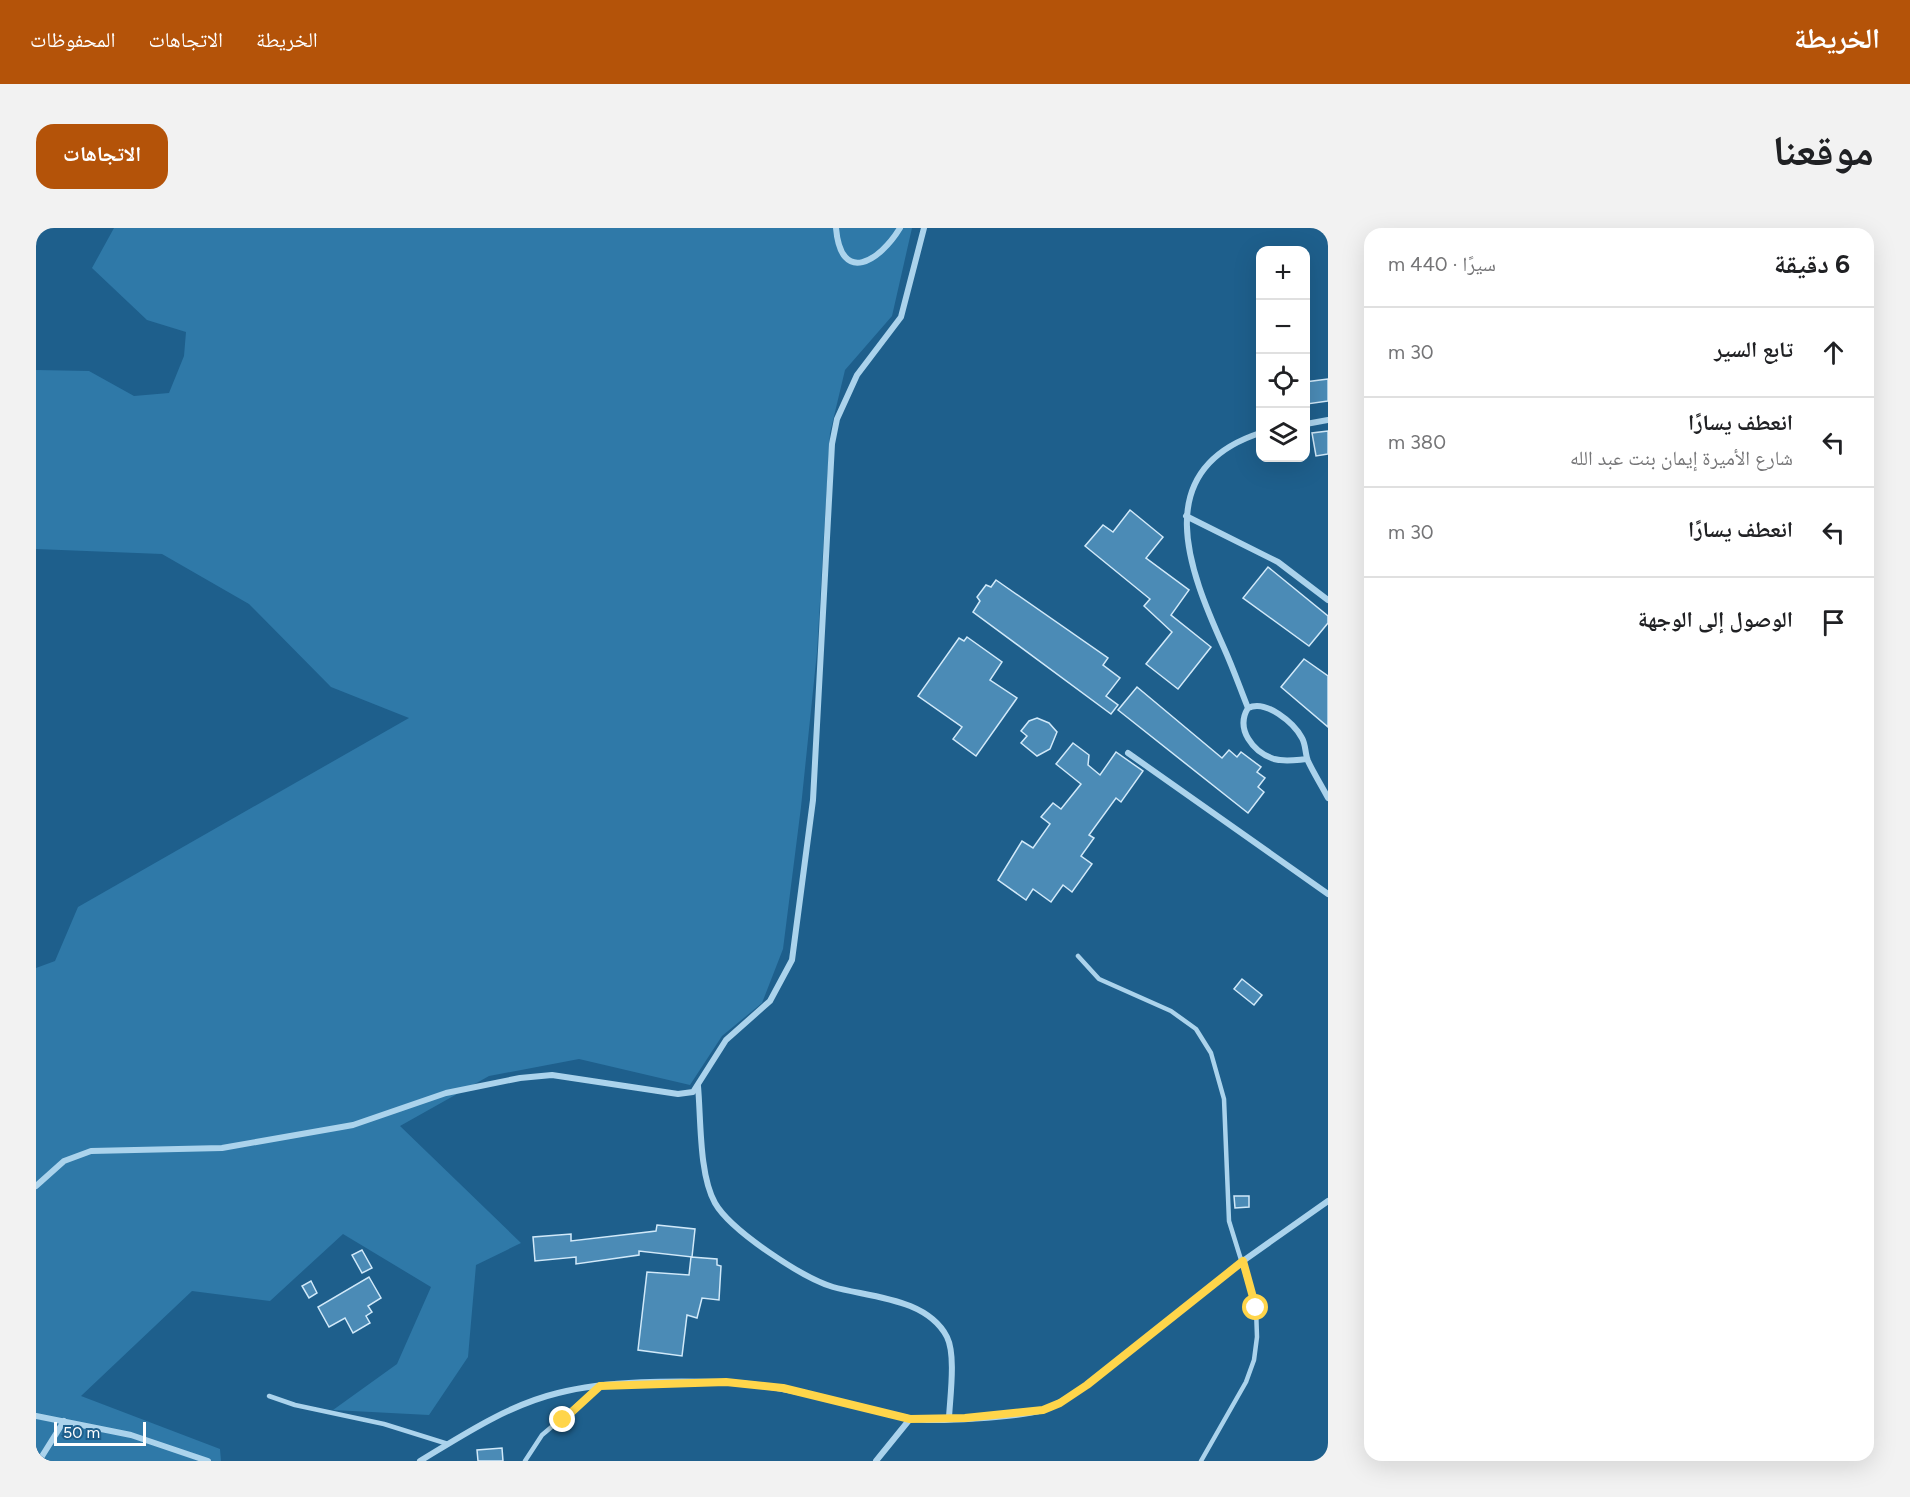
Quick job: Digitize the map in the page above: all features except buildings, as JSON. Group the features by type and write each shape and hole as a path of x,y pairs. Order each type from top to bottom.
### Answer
{"street":[{"path":"836,228 842,253 849,259 859,262 871,260 881,253 900,228"},
{"path":"36,1186 64,1161 84,1152 104,1149 222,1148 353,1125 446,1094 520,1078 552,1076 678,1094 693,1092 726,1040 770,1001 792,960 813,800 829,471 834,429 857,375 901,317 924,228"},
{"path":"1310,423 1328,420"},
{"path":"1256,435 1228,448 1210,462 1191,497 1186,516 1190,561 1201,594 1248,708 1243,722 1250,742 1275,759 1286,761 1306,759"},
{"path":"1186,516 1278,562 1328,600"},
{"path":"1248,708 1264,707 1286,720 1302,736 1306,759 1328,798"},
{"path":"1128,753 1328,894"},
{"path":"698,1086 708,1187 716,1204 730,1220 801,1274 834,1287 891,1298 937,1323 948,1337 951,1351 949,1418"},
{"path":"420,1461 510,1410 558,1393 600,1386 726,1382 783,1388 910,1419 1017,1414 1043,1410 1060,1403 1087,1385 1243,1261 1328,1201"},
{"path":"36,1416 131,1435 208,1461"},
{"path":"876,1461 910,1419"},
{"path":"39,1461 64,1421"}],"lane":[{"path":"1078,956 1099,979 1171,1011 1196,1029 1211,1053 1224,1099 1229,1221 1256,1308 1254,1360 1239,1397 1201,1461"},
{"path":"525,1461 542,1435 600,1386"},
{"path":"269,1396 295,1405 384,1424 448,1444"}],"shaded area":[{"path":"114,228 912,228 892,316 845,370 830,433 817,652 801,807 783,949 762,1003 722,1036 690,1085 579,1059 489,1076 400,1126 521,1243 476,1265 468,1357 429,1415 333,1410 397,1364 431,1287 343,1234 270,1301 192,1291 81,1396 220,1449 221,1461 36,1461 36,968 55,961 78,907 409,718 331,687 249,604 162,554 36,549 36,370 89,371 134,396 169,393 184,356 186,332 147,320 92,268"}],"route":[{"path":"563,1420 600,1386 676,1382 726,1382 783,1388 910,1419 965,1418 1043,1410 1060,1403 1087,1385 1243,1261 1256,1308"}]}
